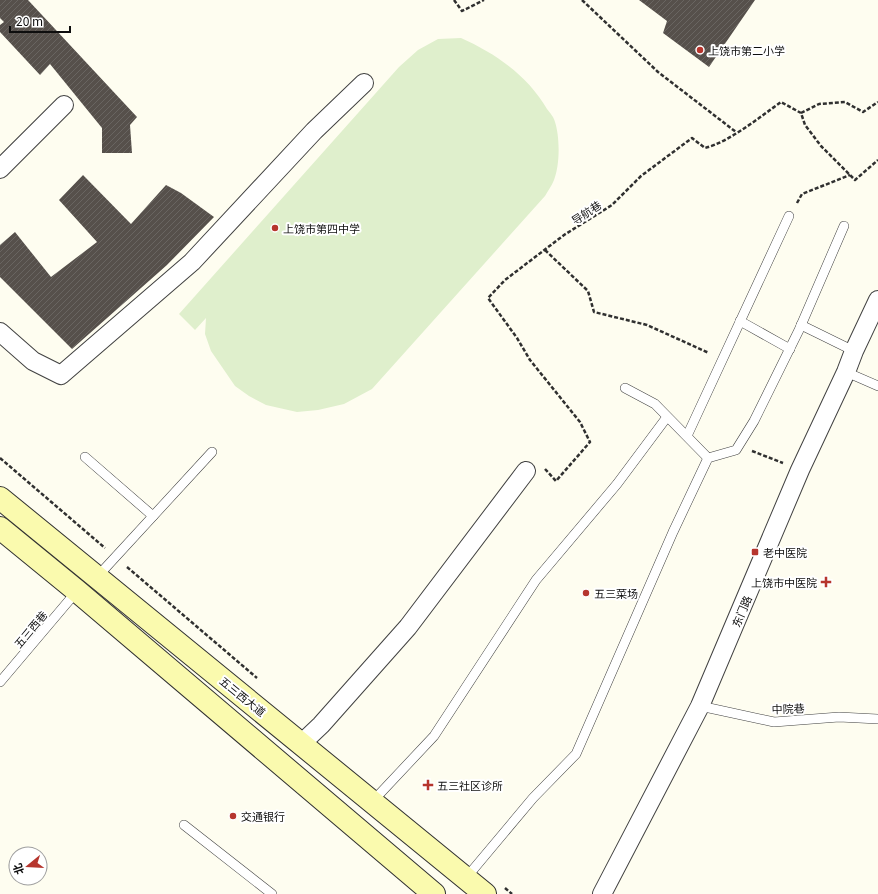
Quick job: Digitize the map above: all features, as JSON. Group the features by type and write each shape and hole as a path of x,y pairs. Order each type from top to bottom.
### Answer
{"main road":[{"name":"五三西大道","path":"0,498 372,802 471,871 485,894"},
{"path":"0,528 78,591 427,892"}],"street":[{"path":"0,332 33,361 61,375 192,262 314,131 364,83"},
{"path":"0,169 64,105"},
{"name":"东门路","path":"602,894 700,706 800,470 878,300"},
{"path":"301,744 321,724 408,627 526,471"}],"lane":[{"path":"687,436 789,216"},
{"path":"471,871 533,798 576,754 673,532 708,458 736,450 754,421 790,349 844,226"},
{"path":"740,321 790,349"},
{"path":"801,325 854,351"},
{"path":"846,372 878,386"},
{"path":"625,388 655,404 708,458"},
{"path":"372,802 434,736 536,580 617,484 667,417"},
{"path":"97,577 212,452"},
{"path":"85,458 153,516"},
{"name":"五三西巷","path":"0,682 78,591"},
{"name":"中院巷","path":"700,706 774,722 839,717 878,718"},
{"path":"184,825 272,894"}],"path":[{"path":"454,0 462,11 484,0"},
{"path":"582,0 658,72 736,132"},
{"name":"导航巷","path":"526,471 535,458 556,481 590,442 580,422 530,360 518,338 488,298 505,280 564,235 612,205 641,176 692,138 705,148 714,145 781,102 801,113"},
{"path":"878,102 863,112 845,102 819,104 801,113 805,125 821,146 855,180 878,160"},
{"path":"789,216 802,194 850,175"},
{"path":"545,250 588,291 594,312 647,325 722,359"},
{"path":"739,445 800,470"},
{"path":"0,458 257,678"},
{"path":"471,871 512,894"}],"green space":[{"path":"461,38 498,58 510,67 530,86 553,117 557,128 559,151 556,174 550,188 545,196 372,389 344,404 318,410 297,412 266,405 249,396 235,386 211,351 205,334 206,318 195,330 179,314 399,67 418,50 438,39"}],"building":[{"path":"0,0 28,0 137,117 130,125 132,153 102,153 102,128 50,64 40,75 0,32 0,25 4,22 0,18"},
{"name":"上饶市第二小学","path":"639,0 755,0 709,67 663,33 667,21"},
{"path":"83,175 131,224 166,185 181,193 214,217 167,265 72,349 0,277 0,245 15,232 51,277 97,242 59,200"}],"place":[{"name":"上饶市第二小学","path":"700,50"},
{"name":"上饶市第四中学","path":"275,228"},
{"name":"老中医院","path":"755,552"},
{"name":"上饶市中医院","path":"826,582"},
{"name":"五三菜场","path":"586,593"},
{"name":"五三社区诊所","path":"428,785"},
{"name":"交通银行","path":"233,816"}]}
